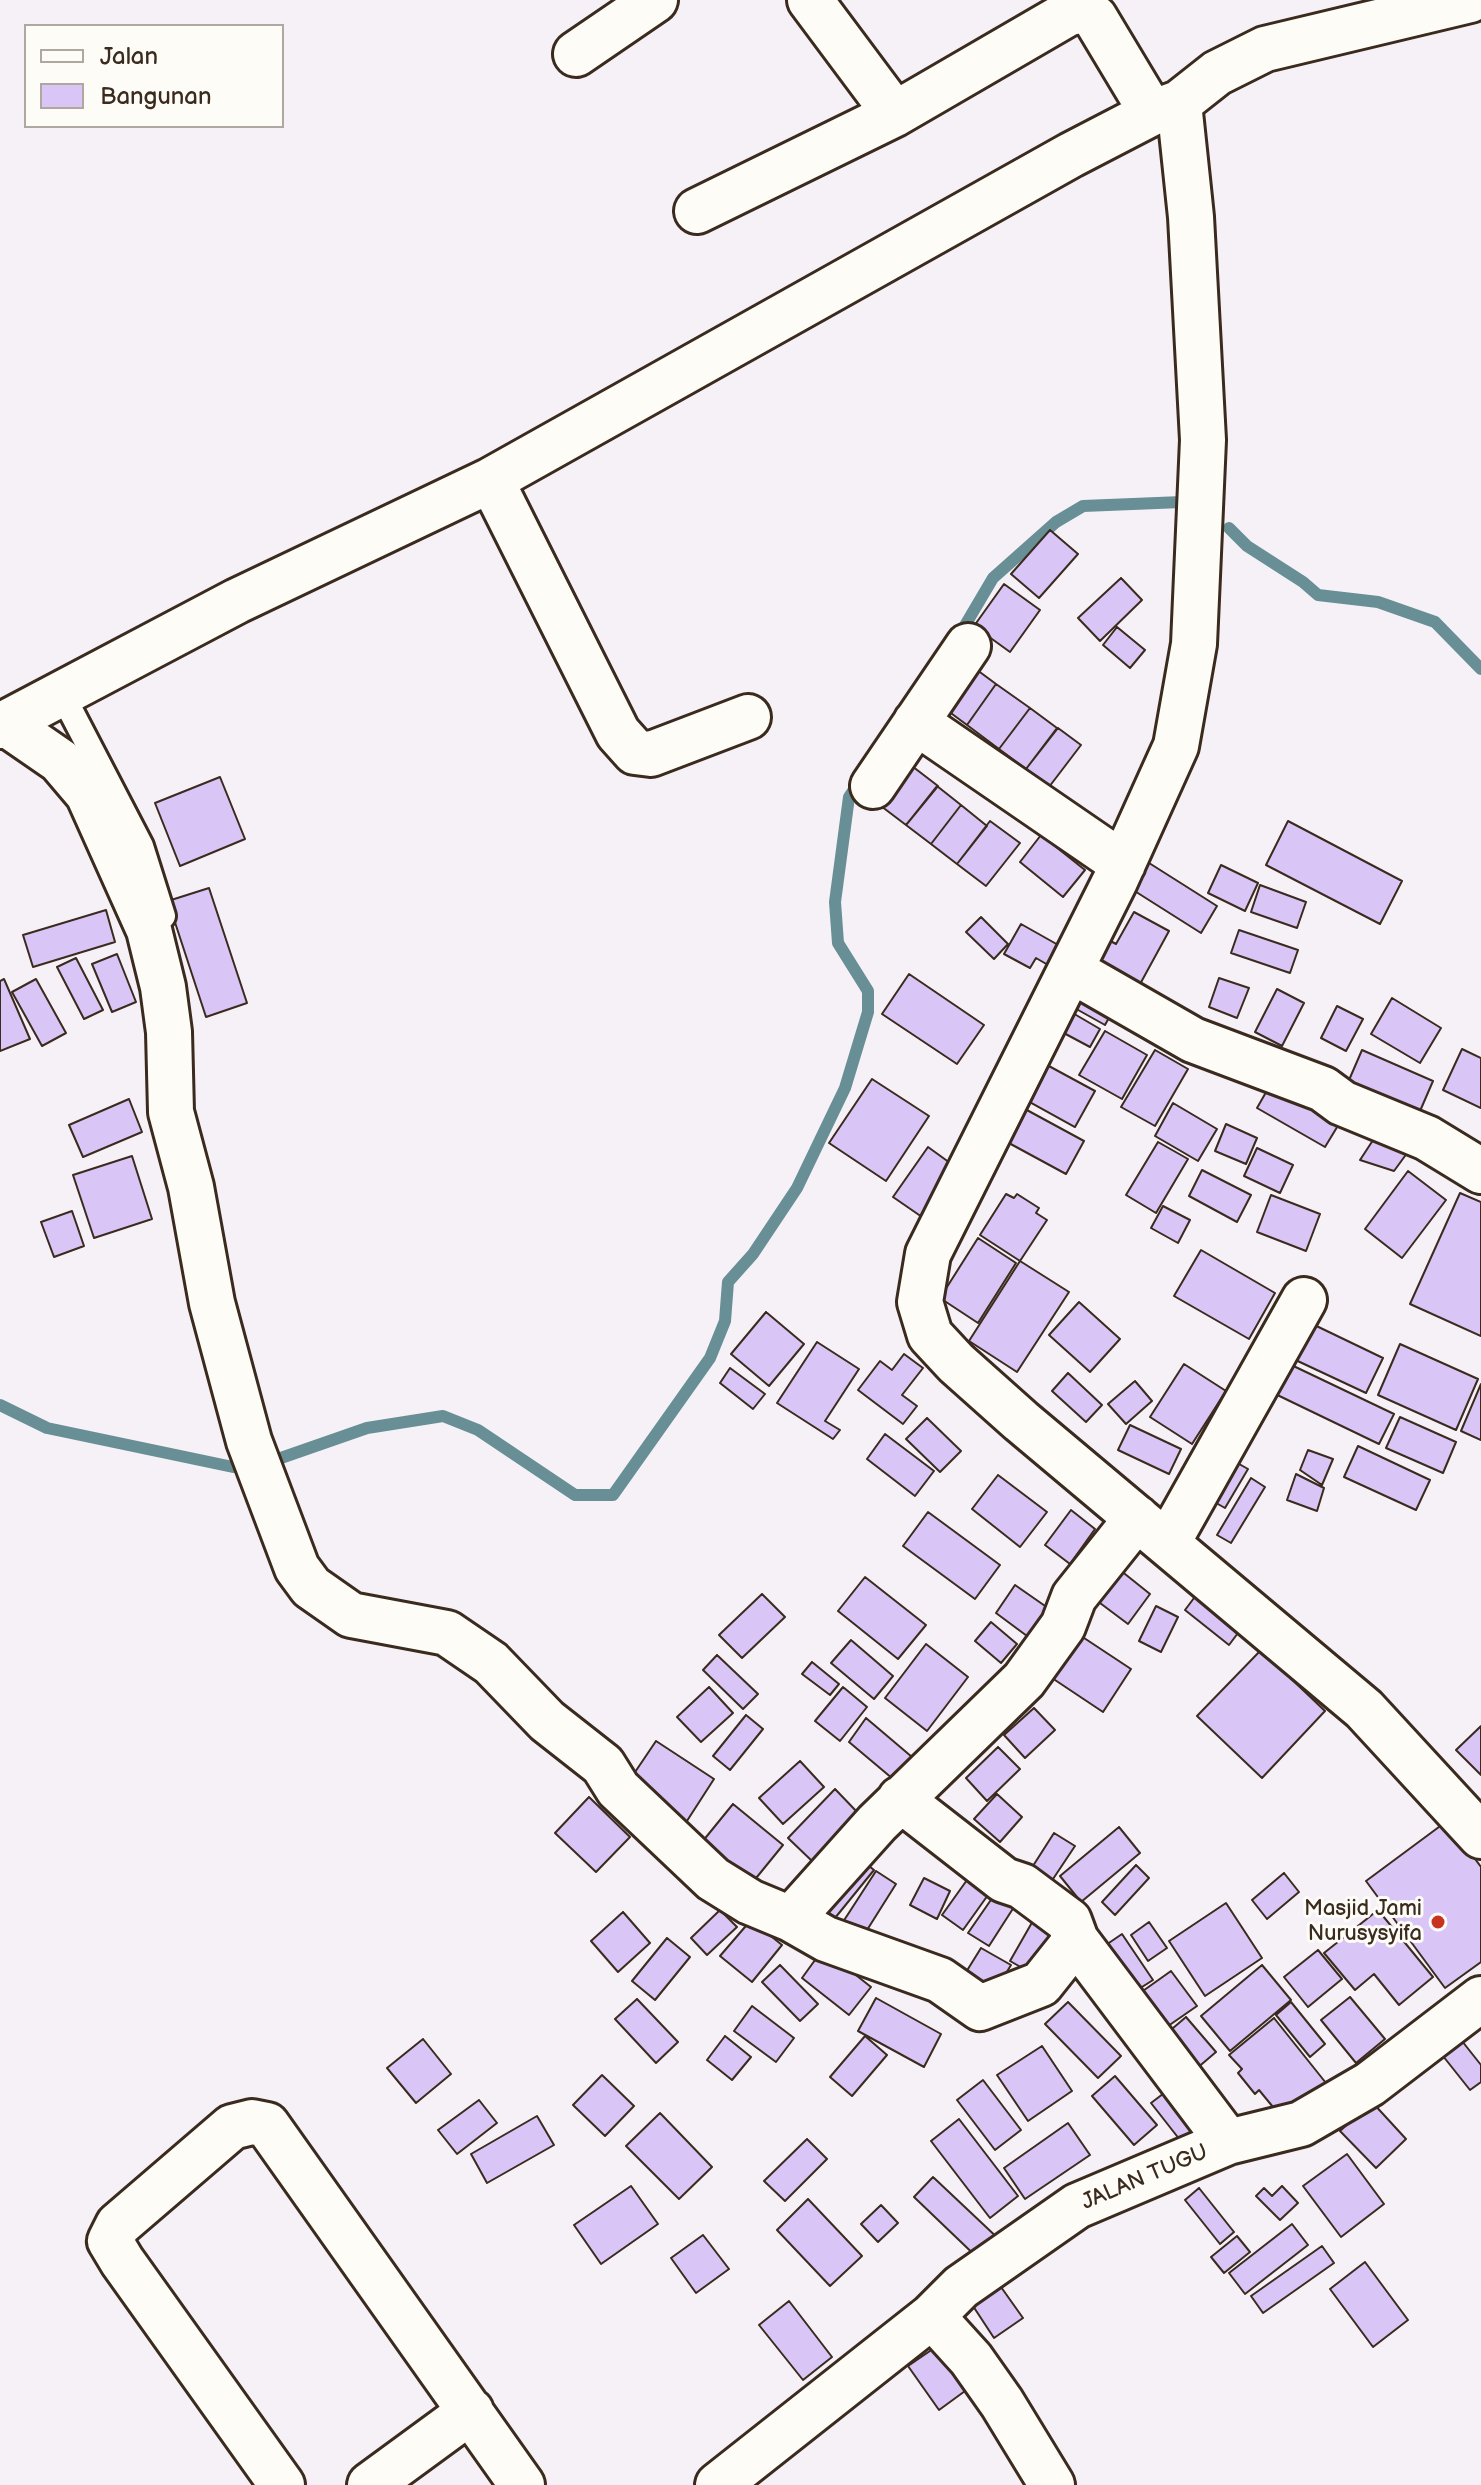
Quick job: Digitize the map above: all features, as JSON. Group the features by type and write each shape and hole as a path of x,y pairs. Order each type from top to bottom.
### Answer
{"street":[{"path":"576,54 655,0"},
{"path":"810,0 895,114"},
{"path":"3,725 237,601 491,480 1057,162 1165,108 1217,73 1265,49 1470,0"},
{"path":"697,211 895,114 1069,13 1086,10 1095,18 1165,108 1191,217 1203,440 1194,644 1176,746 1123,864 928,1254 920,1302 930,1335 956,1363 1364,1709 1481,1836"},
{"path":"491,480 618,733 635,752 651,754 748,717"},
{"path":"873,786 968,646"},
{"path":"916,722 1123,864"},
{"path":"3,725 60,761 88,794 149,930 163,987 169,1032 171,1112 191,1187 212,1303 249,1441 297,1568 311,1587 351,1615 447,1633 491,1663 547,1721 603,1765 618,1789 713,1879 750,1902 791,1919 826,1939 940,1980 980,2008 1041,1984 1076,1940"},
{"path":"1071,970 1193,1040 1323,1089 1342,1103 1427,1138 1481,1171"},
{"path":"791,1919 900,1799 1024,1680 1063,1626 1074,1597 1152,1530 1304,1300"},
{"path":"900,1799 1004,1880 1022,1886 1069,1921 1076,1940 1228,2142"},
{"name":"JALAN TUGU","path":"718,2485 932,2316 961,2287 1077,2206 1228,2142 1301,2124 1370,2084 1481,1999"},
{"path":"282,2485 110,2241 118,2225 232,2127 252,2122 267,2125 522,2485"},
{"path":"932,2316 971,2359 1052,2485"},
{"path":"370,2485 471,2411"}],"lane":[{"path":"62,694 141,846 163,916"}],"building":[{"path":"1050,530 1078,554 1039,598 1011,574"},
{"path":"1121,578 1142,600 1100,641 1078,618"},
{"path":"1004,584 1040,610 1010,652 974,626"},
{"path":"1117,627 1145,650 1130,668 1103,645"},
{"path":"969,664 996,684 967,725 940,705"},
{"path":"996,684 1030,708 999,749 967,725"},
{"path":"1030,708 1057,728 1026,769 999,749"},
{"path":"1058,728 1081,745 1049,787 1026,769"},
{"path":"908,763 938,786 906,825 877,803"},
{"path":"220,777 245,839 180,866 155,803"},
{"path":"937,786 961,805 931,844 906,825"},
{"path":"961,805 987,826 957,864 931,844"},
{"path":"990,821 1020,843 986,886 957,864"},
{"path":"1288,821 1402,881 1380,924 1266,865"},
{"path":"1041,835 1085,870 1063,897 1020,862"},
{"path":"1138,856 1217,906 1201,933 1122,883"},
{"path":"1221,865 1258,883 1245,911 1208,893"},
{"path":"1260,885 1306,902 1297,928 1251,912"},
{"path":"209,888 247,1003 206,1017 168,901"},
{"path":"106,910 115,942 33,967 23,935"},
{"path":"1134,912 1169,931 1133,997 1085,970 1103,937 1116,944"},
{"path":"981,917 1008,944 994,959 966,932"},
{"path":"1021,924 1060,946 1048,965 1036,958 1030,968 1004,954"},
{"path":"1239,930 1298,950 1290,973 1231,953"},
{"path":"117,954 136,1002 112,1012 92,964"},
{"path":"76,958 103,1010 84,1019 57,967"},
{"path":"909,974 984,1025 957,1064 882,1014"},
{"path":"1219,978 1249,988 1237,1018 1209,1007"},
{"path":"4,979 30,1039 0,1051 0,981"},
{"path":"36,979 66,1033 42,1046 12,992"},
{"path":"1084,982 1118,1001 1105,1025 1071,1006"},
{"path":"1277,989 1304,1003 1282,1046 1255,1032"},
{"path":"1392,998 1441,1028 1420,1063 1371,1034"},
{"path":"1337,1006 1363,1019 1346,1051 1321,1038"},
{"path":"1071,1012 1100,1029 1090,1047 1060,1031"},
{"path":"1105,1031 1147,1055 1122,1099 1079,1075"},
{"path":"1462,1049 1481,1058 1481,1108 1443,1090"},
{"path":"1155,1050 1188,1069 1155,1126 1121,1107"},
{"path":"1362,1050 1433,1081 1417,1118 1346,1087"},
{"path":"1047,1065 1095,1091 1075,1127 1028,1101"},
{"path":"872,1079 929,1116 886,1181 829,1143"},
{"path":"1273,1080 1342,1119 1325,1147 1257,1108"},
{"path":"129,1099 142,1132 83,1157 69,1125"},
{"path":"1173,1103 1217,1129 1198,1161 1155,1136"},
{"path":"1025,1109 1084,1141 1066,1174 1007,1142"},
{"path":"1226,1124 1257,1138 1246,1164 1215,1151"},
{"path":"1379,1131 1413,1145 1394,1171 1360,1160"},
{"path":"1158,1142 1188,1159 1156,1213 1126,1195"},
{"path":"928,1147 957,1168 922,1217 893,1197"},
{"path":"1257,1148 1293,1165 1280,1193 1244,1176"},
{"path":"132,1156 152,1219 94,1238 73,1175"},
{"path":"1202,1170 1251,1195 1237,1222 1189,1196"},
{"path":"1408,1171 1446,1200 1402,1258 1365,1229"},
{"path":"1460,1193 1481,1202 1481,1336 1410,1304"},
{"path":"1006,1194 1014,1198 1017,1194 1039,1208 1036,1213 1047,1220 1020,1261 980,1235"},
{"path":"1271,1195 1320,1214 1306,1251 1257,1232"},
{"path":"1163,1206 1190,1220 1178,1243 1151,1228"},
{"path":"72,1211 84,1246 54,1257 41,1222"},
{"path":"978,1238 1016,1263 978,1323 940,1298"},
{"path":"1201,1250 1275,1293 1249,1339 1174,1296"},
{"path":"1020,1261 1069,1292 1017,1372 969,1341"},
{"path":"1079,1302 1120,1339 1090,1372 1049,1335"},
{"path":"766,1312 804,1344 769,1386 731,1354"},
{"path":"1304,1320 1383,1358 1366,1393 1287,1356"},
{"path":"817,1342 859,1369 825,1421 840,1430 833,1439 777,1403"},
{"path":"1400,1344 1478,1379 1456,1430 1378,1395"},
{"path":"904,1354 923,1368 902,1395 917,1406 903,1424 858,1390 880,1361 892,1370"},
{"path":"1283,1361 1394,1414 1379,1444 1269,1391"},
{"path":"1184,1364 1226,1391 1192,1444 1150,1417"},
{"path":"730,1368 765,1394 753,1409 720,1383"},
{"path":"1068,1373 1102,1405 1086,1422 1052,1391"},
{"path":"1135,1381 1152,1401 1126,1424 1108,1404"},
{"path":"1481,1384 1481,1440 1461,1431"},
{"path":"1400,1417 1456,1442 1443,1473 1386,1448"},
{"path":"927,1418 961,1451 940,1472 906,1439"},
{"path":"1130,1425 1181,1449 1169,1474 1118,1450"},
{"path":"885,1434 934,1471 915,1496 867,1459"},
{"path":"1358,1446 1430,1480 1416,1510 1344,1477"},
{"path":"1308,1450 1333,1459 1322,1485 1300,1470"},
{"path":"1225,1456 1248,1469 1225,1508 1202,1495"},
{"path":"1296,1474 1324,1488 1317,1511 1287,1500"},
{"path":"998,1475 1047,1512 1020,1547 972,1509"},
{"path":"1251,1478 1265,1487 1231,1543 1217,1535"},
{"path":"1071,1510 1095,1529 1070,1564 1045,1545"},
{"path":"928,1512 1000,1565 975,1599 903,1546"},
{"path":"1115,1566 1150,1594 1128,1624 1092,1597"},
{"path":"865,1577 926,1625 898,1659 838,1611"},
{"path":"1015,1585 1048,1608 1027,1636 996,1613"},
{"path":"1203,1586 1247,1621 1229,1645 1185,1610"},
{"path":"762,1594 785,1617 742,1658 719,1635"},
{"path":"1156,1606 1178,1617 1161,1652 1139,1641"},
{"path":"991,1622 1017,1644 1001,1663 975,1641"},
{"path":"1072,1630 1131,1669 1103,1712 1043,1672"},
{"path":"851,1640 893,1676 874,1699 831,1663"},
{"path":"926,1644 968,1677 927,1731 885,1698"},
{"path":"1261,1650 1325,1711 1262,1778 1197,1716"},
{"path":"717,1655 758,1694 743,1709 703,1670"},
{"path":"812,1662 839,1684 830,1695 802,1674"},
{"path":"709,1687 733,1713 701,1742 677,1717"},
{"path":"843,1687 867,1707 840,1741 815,1721"},
{"path":"1034,1708 1055,1730 1025,1758 1004,1735"},
{"path":"746,1715 763,1729 730,1770 713,1756"},
{"path":"866,1718 912,1757 893,1779 849,1742"},
{"path":"1481,1726 1481,1775 1456,1750"},
{"path":"656,1741 714,1779 685,1824 627,1784"},
{"path":"998,1747 1020,1769 987,1801 966,1778"},
{"path":"800,1761 824,1787 783,1824 759,1798"},
{"path":"835,1789 859,1814 812,1861 788,1838"},
{"path":"997,1794 1022,1817 1000,1842 974,1819"},
{"path":"589,1797 630,1837 596,1872 555,1833"},
{"path":"733,1804 783,1845 748,1888 698,1847"},
{"name":"Masjid Jami Nurusysyifa","path":"1447,1821 1481,1867 1481,1962 1445,1988 1366,1881"},
{"path":"1119,1827 1140,1853 1081,1902 1060,1876"},
{"path":"1054,1833 1075,1846 1051,1882 1031,1869"},
{"path":"854,1854 874,1870 835,1918 815,1901"},
{"path":"1136,1865 1149,1878 1115,1915 1102,1902"},
{"path":"876,1871 896,1884 862,1938 841,1925"},
{"path":"1284,1873 1299,1892 1267,1919 1252,1900"},
{"path":"924,1878 950,1891 937,1919 910,1905"},
{"path":"967,1880 988,1895 963,1930 942,1915"},
{"path":"995,1894 1014,1907 989,1946 968,1933"},
{"path":"1226,1903 1262,1958 1205,1996 1169,1941"},
{"path":"720,1910 737,1927 707,1955 691,1938"},
{"path":"1378,1910 1433,1977 1399,2005 1374,1974 1355,1990 1324,1953"},
{"path":"623,1912 650,1943 618,1972 591,1941"},
{"path":"1034,1919 1057,1933 1033,1974 1010,1961"},
{"path":"751,1920 782,1945 752,1982 720,1956"},
{"path":"1149,1922 1167,1948 1148,1961 1131,1935"},
{"path":"1122,1934 1153,1980 1131,1994 1100,1949"},
{"path":"667,1938 690,1957 655,2000 632,1981"},
{"path":"981,1948 1011,1965 993,1995 963,1977"},
{"path":"823,1949 871,1987 849,2015 802,1978"},
{"path":"1318,1950 1342,1979 1308,2007 1284,1977"},
{"path":"780,1965 818,2004 800,2021 762,1982"},
{"path":"1262,1965 1291,2000 1230,2051 1201,2016"},
{"path":"1171,1971 1197,2006 1158,2033 1133,1998"},
{"path":"1350,1997 1385,2039 1356,2063 1321,2020"},
{"path":"876,1998 941,2034 924,2067 858,2031"},
{"path":"637,1999 678,2042 656,2063 615,2019"},
{"path":"1068,2002 1121,2056 1098,2078 1045,2024"},
{"path":"1291,2002 1325,2044 1310,2057 1276,2015"},
{"path":"752,2006 794,2038 776,2062 734,2031"},
{"path":"1186,2017 1216,2052 1189,2075 1159,2040"},
{"path":"1274,2018 1326,2083 1282,2118 1259,2090 1255,2094 1238,2073 1242,2069 1229,2055"},
{"path":"725,2036 751,2057 732,2080 707,2060"},
{"path":"865,2036 887,2055 852,2096 830,2077"},
{"path":"1458,2036 1481,2065 1481,2082 1470,2090 1439,2051"},
{"path":"423,2039 451,2074 416,2103 387,2068"},
{"path":"1042,2046 1072,2091 1028,2121 997,2075"},
{"path":"602,2075 634,2106 605,2136 573,2105"},
{"path":"1115,2076 1157,2125 1134,2145 1092,2096"},
{"path":"983,2080 1021,2130 995,2150 957,2100"},
{"path":"1176,2084 1204,2121 1180,2140 1151,2103"},
{"path":"479,2100 497,2123 457,2154 438,2130"},
{"path":"1372,2102 1406,2139 1376,2168 1340,2131"},
{"path":"660,2113 712,2167 679,2199 626,2146"},
{"path":"537,2116 554,2145 487,2183 471,2154"},
{"path":"959,2119 1018,2196 990,2218 931,2141"},
{"path":"1068,2123 1090,2155 1025,2199 1004,2168"},
{"path":"807,2139 827,2159 785,2201 764,2181"},
{"path":"1347,2154 1384,2204 1341,2237 1303,2186"},
{"path":"933,2177 1003,2243 984,2264 914,2197"},
{"path":"631,2186 658,2224 601,2264 574,2225"},
{"path":"1282,2186 1298,2203 1280,2220 1256,2196 1264,2188 1272,2196"},
{"path":"1199,2188 1234,2232 1220,2244 1185,2200"},
{"path":"808,2199 862,2256 830,2286 777,2230"},
{"path":"881,2205 898,2223 878,2242 861,2224"},
{"path":"1292,2224 1308,2245 1245,2294 1229,2273"},
{"path":"703,2235 729,2269 696,2293 671,2258"},
{"path":"1237,2236 1250,2252 1224,2273 1211,2257"},
{"path":"1322,2246 1334,2263 1263,2313 1251,2296"},
{"path":"1365,2262 1408,2320 1373,2347 1330,2289"},
{"path":"1001,2287 1023,2318 994,2338 973,2306"},
{"path":"789,2301 832,2357 803,2380 759,2325"},
{"path":"946,2340 976,2383 939,2410 908,2366"}],"waterway":[{"path":"957,639 993,578 1056,522 1083,506 1182,502"},
{"path":"1229,528 1247,546 1318,595 1378,602 1435,622 1481,669"},
{"path":"278,1459 367,1428 443,1416 478,1430 575,1495 613,1495 710,1358 725,1321 728,1282 753,1254 797,1188 845,1088 868,1012 868,991 838,943 835,902 849,797 861,779"},
{"path":"0,1405 47,1428 233,1467"}],"place":[{"name":"Masjid Jami Nurusysyifa","path":"1438,1922"}]}
